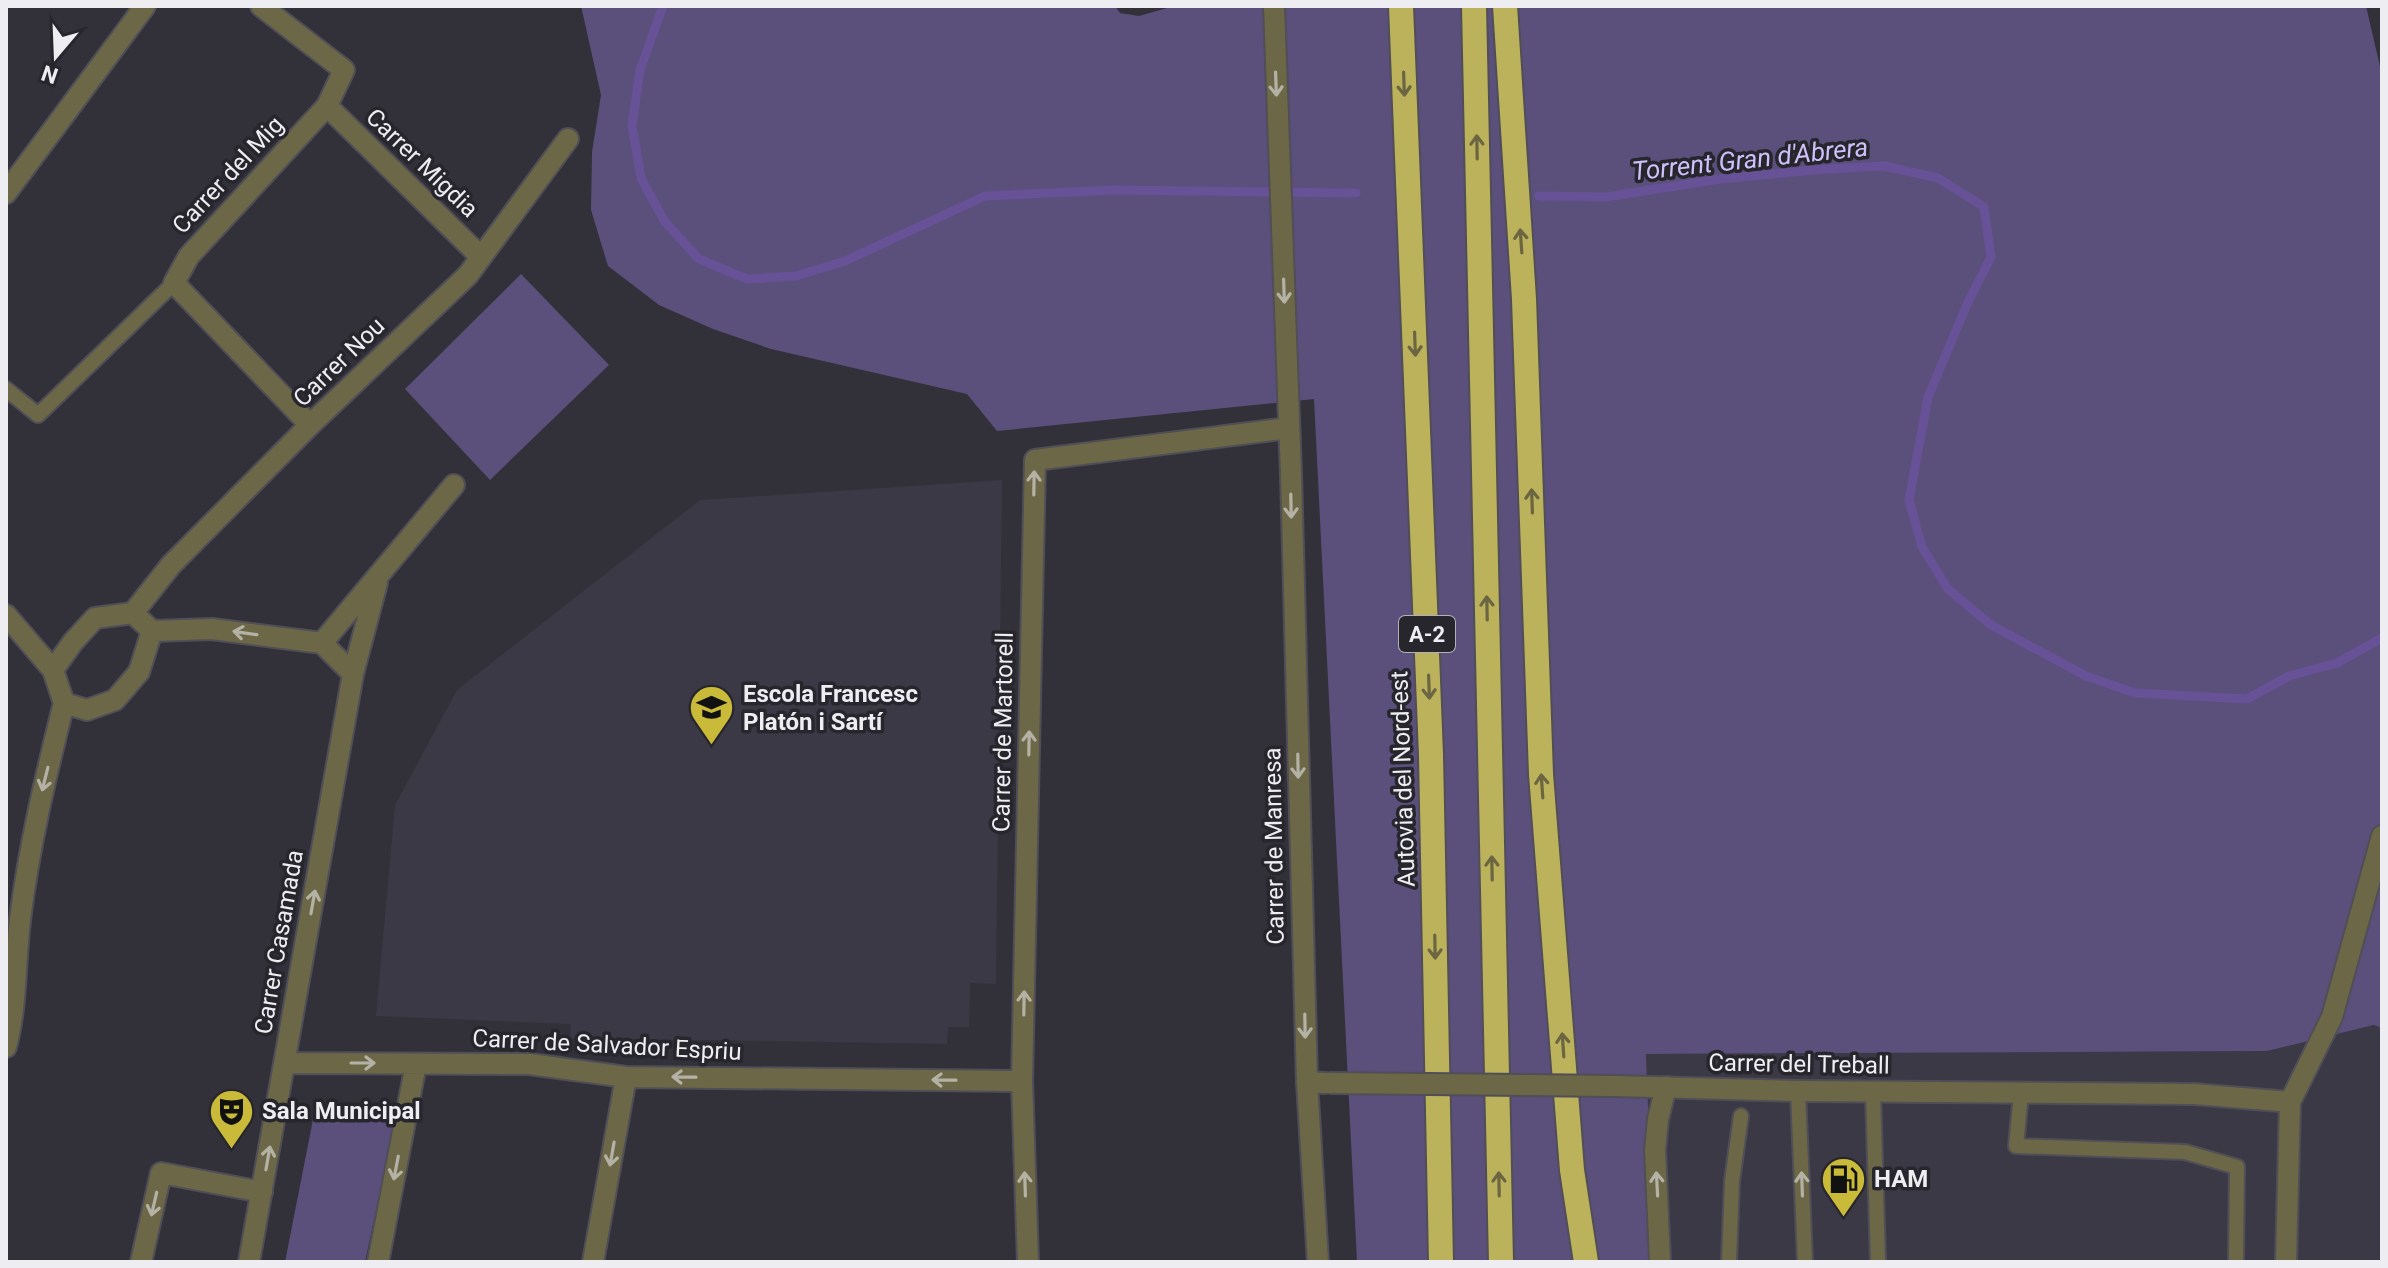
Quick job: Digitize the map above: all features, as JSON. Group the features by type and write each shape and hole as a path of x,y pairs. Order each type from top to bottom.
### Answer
{"highway":[{"name":"Autovia del Nord-est","path":"1401,6 1431,755 1441,1262"},
{"name":"A-2","path":"1474,6 1501,1262"},
{"path":"1505,6 1524,299 1541,774 1572,1170 1586,1262"}],"street":[{"path":"6,193 145,6"},
{"name":"Carrer del Mig","path":"174,283 189,256 327,106 344,70 261,6"},
{"name":"Carrer de Manresa","path":"1274,6 1307,1082 1318,1262"},
{"name":"Carrer Migdia","path":"327,106 481,257"},
{"name":"Carrer Nou","path":"133,613 171,565 310,425 468,275 568,139"},
{"path":"174,283 310,425"},
{"name":"Carrer de Martorell","path":"1028,1262 1022,1081 1035,460 1289,428"},
{"path":"322,643 454,485"},
{"name":"Carrer Casamada","path":"249,1262 353,674 379,575"},
{"path":"53,670 95,618 133,613 152,631 212,629 322,643 353,674"},
{"path":"6,615 53,670 64,703 32,832 6,1047"},
{"path":"64,703 87,710 115,700 139,672 152,631"},
{"path":"2286,1262 2290,1102 2332,1017 2382,836"},
{"name":"Carrer de Salvador Espriu","path":"285,1063 529,1064 626,1077 1022,1081"},
{"path":"378,1262 416,1064"},
{"path":"593,1262 626,1077"},
{"name":"Carrer del Treball","path":"1307,1082 2194,1094 2290,1102"},
{"path":"1660,1262 1655,1150 1666,1087"},
{"path":"141,1262 161,1173 262,1192"}],"lane":[{"path":"6,389 38,415 174,283"},
{"path":"1798,1091 1805,1262"},
{"path":"1873,1092 1878,1262"},
{"path":"2021,1094 2016,1146 2185,1152 2237,1167 2236,1262"},
{"path":"1729,1262 1732,1181 1741,1116"}],"shaded area":[{"path":"581,6 1115,6 1120,13 1139,16 1174,6 2366,6 2382,75 2382,1028 2374,1025 2267,1051 1646,1054 1654,1262 1357,1262 1314,399 997,431 967,394 771,349 713,329 659,305 608,266 591,210 592,152 601,95"},
{"path":"521,274 609,365 490,480 405,389"},
{"name":"Escola Francesc Platón i Sartí","path":"1002,480 996,984 970,983 969,1027 948,1027 947,1044 570,1038 571,1024 376,1016 395,805 457,690 700,500"},
{"path":"2374,1025 2382,1028 2382,1262 1654,1262 1646,1054 2267,1051"},
{"path":"316,1104 396,1118 365,1262 285,1262"}],"waterway":[{"name":"Torrent Gran d'Abrera","path":"663,6 640,70 632,126 641,178 665,222 699,259 747,279 796,276 845,261 985,196 1114,190 1356,193"},
{"name":"Torrent Gran d'Abrera","path":"1539,196 1606,197 1720,179 1884,166 1938,178 1984,207 1991,257 1968,302 1928,397 1909,500 1922,547 1948,589 1991,625 2086,676 2135,693 2247,699 2289,676 2337,663 2382,638"}],"place":[{"name":"Escola Francesc Platón i Sartí","path":"712,747"},
{"name":"Sala Municipal","path":"231,1150"},
{"name":"HAM","path":"1843,1218"}]}
